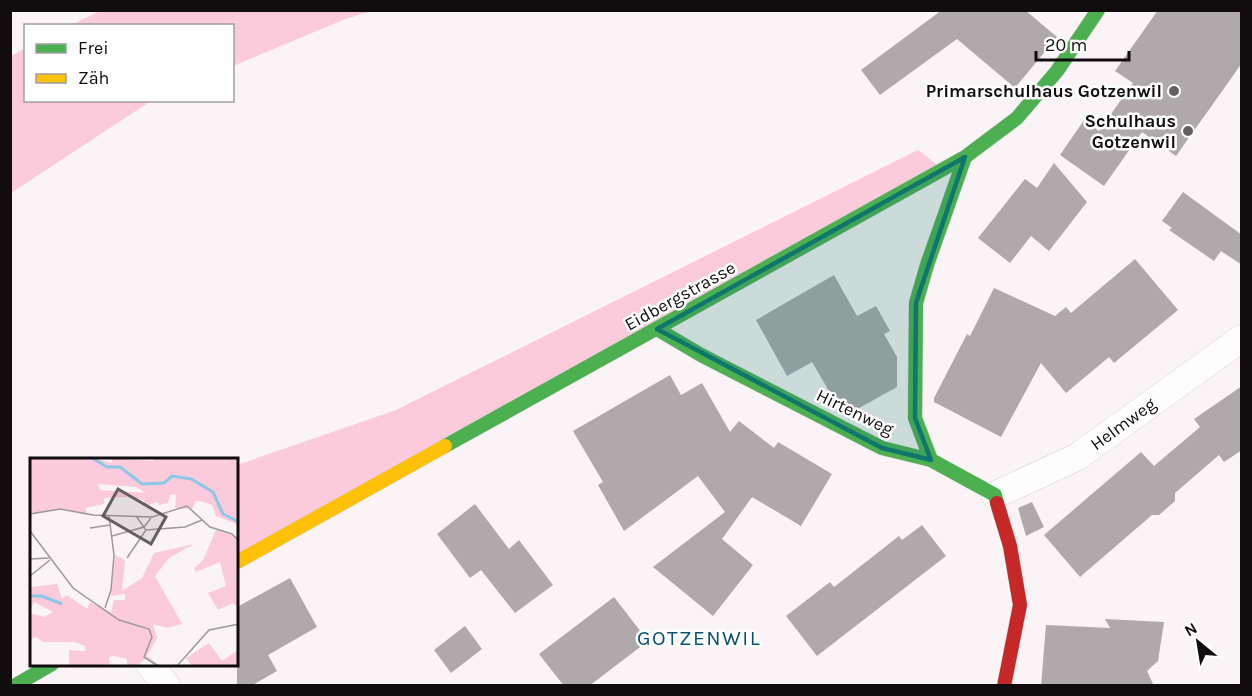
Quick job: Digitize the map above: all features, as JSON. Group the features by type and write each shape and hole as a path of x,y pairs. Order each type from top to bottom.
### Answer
{"street":[{"name":"Eidbergstrasse","path":"238,561 965,157 1017,118 1057,71 1098,10"},
{"path":"931,460 915,418 916,303 965,157"},
{"name":"Hirtenweg","path":"657,329 701,355 882,448 931,460 995,495"},
{"name":"Helmweg","path":"995,495 1077,457 1242,338"},
{"path":"995,495 1010,546 1020,605 1004,686"},
{"path":"14,686 49,666"},
{"path":"151,666 167,686"}],"highlighted area":[{"path":"965,157 916,303 915,418 931,460 882,448 657,329"}],"shaded area":[{"path":"102,10 371,10 234,66 234,24 73,24"},
{"path":"24,49 24,102 149,102 11,193 11,56"},
{"path":"918,150 944,170 238,561 238,465 396,410"}],"building":[{"path":"942,10 1025,10 1057,37 1015,88 957,39 880,95 861,70"},
{"path":"1158,10 1242,10 1242,63 1176,156 1142,132 1104,186 1060,155 1084,120 1099,131 1133,83 1115,71"},
{"path":"1054,163 1087,202 1049,251 1031,236 1010,263 978,238 1025,179 1037,188"},
{"path":"1183,192 1242,235 1242,265 1221,251 1214,261 1169,230 1172,228 1162,221"},
{"path":"1135,259 1178,310 1114,363 1109,357 1066,393 1041,363 1001,437 934,402 967,334 970,336 994,288 1055,316 1066,307 1071,313"},
{"path":"834,275 857,316 876,306 890,331 884,334 897,357 897,387 852,412 836,403 812,362 787,376 756,320"},
{"path":"670,375 681,395 702,383 730,432 739,421 774,448 778,442 832,474 801,526 752,497 722,539 753,565 713,616 653,567 725,512 698,476 624,531 598,485 603,482 573,431"},
{"path":"1242,386 1242,450 1224,462 1219,455 1175,493 1175,501 1159,515 1152,515 1080,577 1044,535 1141,452 1154,466 1200,427 1194,419"},
{"path":"1032,502 1044,527 1026,536 1018,508"},
{"path":"475,504 509,549 519,540 553,585 515,613 481,570 470,578 437,534"},
{"path":"922,525 946,556 817,656 786,616 830,582 834,587 899,536 902,540"},
{"path":"290,578 317,627 268,655 277,671 251,686 237,686 238,606"},
{"path":"614,597 648,641 589,686 564,686 539,654"},
{"path":"1105,619 1164,622 1158,661 1147,671 1154,686 1041,686 1046,625 1110,628"},
{"path":"465,626 482,649 451,673 434,650"}],"traffic: fast":[{"path":"445,446 965,157 1017,118 1057,71 1098,10"},
{"path":"931,460 915,418 916,303 965,157"},
{"path":"657,329 701,355 882,448 931,460 995,495 997,503"},
{"path":"14,686 49,666"}],"traffic: slow":[{"path":"238,561 445,446"}],"traffic: jam":[{"path":"997,503 1010,546 1020,605 1004,686"}],"place":[{"name":"Primarschulhaus Gotzenwil","path":"1174,91"},
{"name":"Schulhaus Gotzenwil","path":"1188,131"}],"district":[{"name":"GOTZENWIL","path":"699,638"}]}
